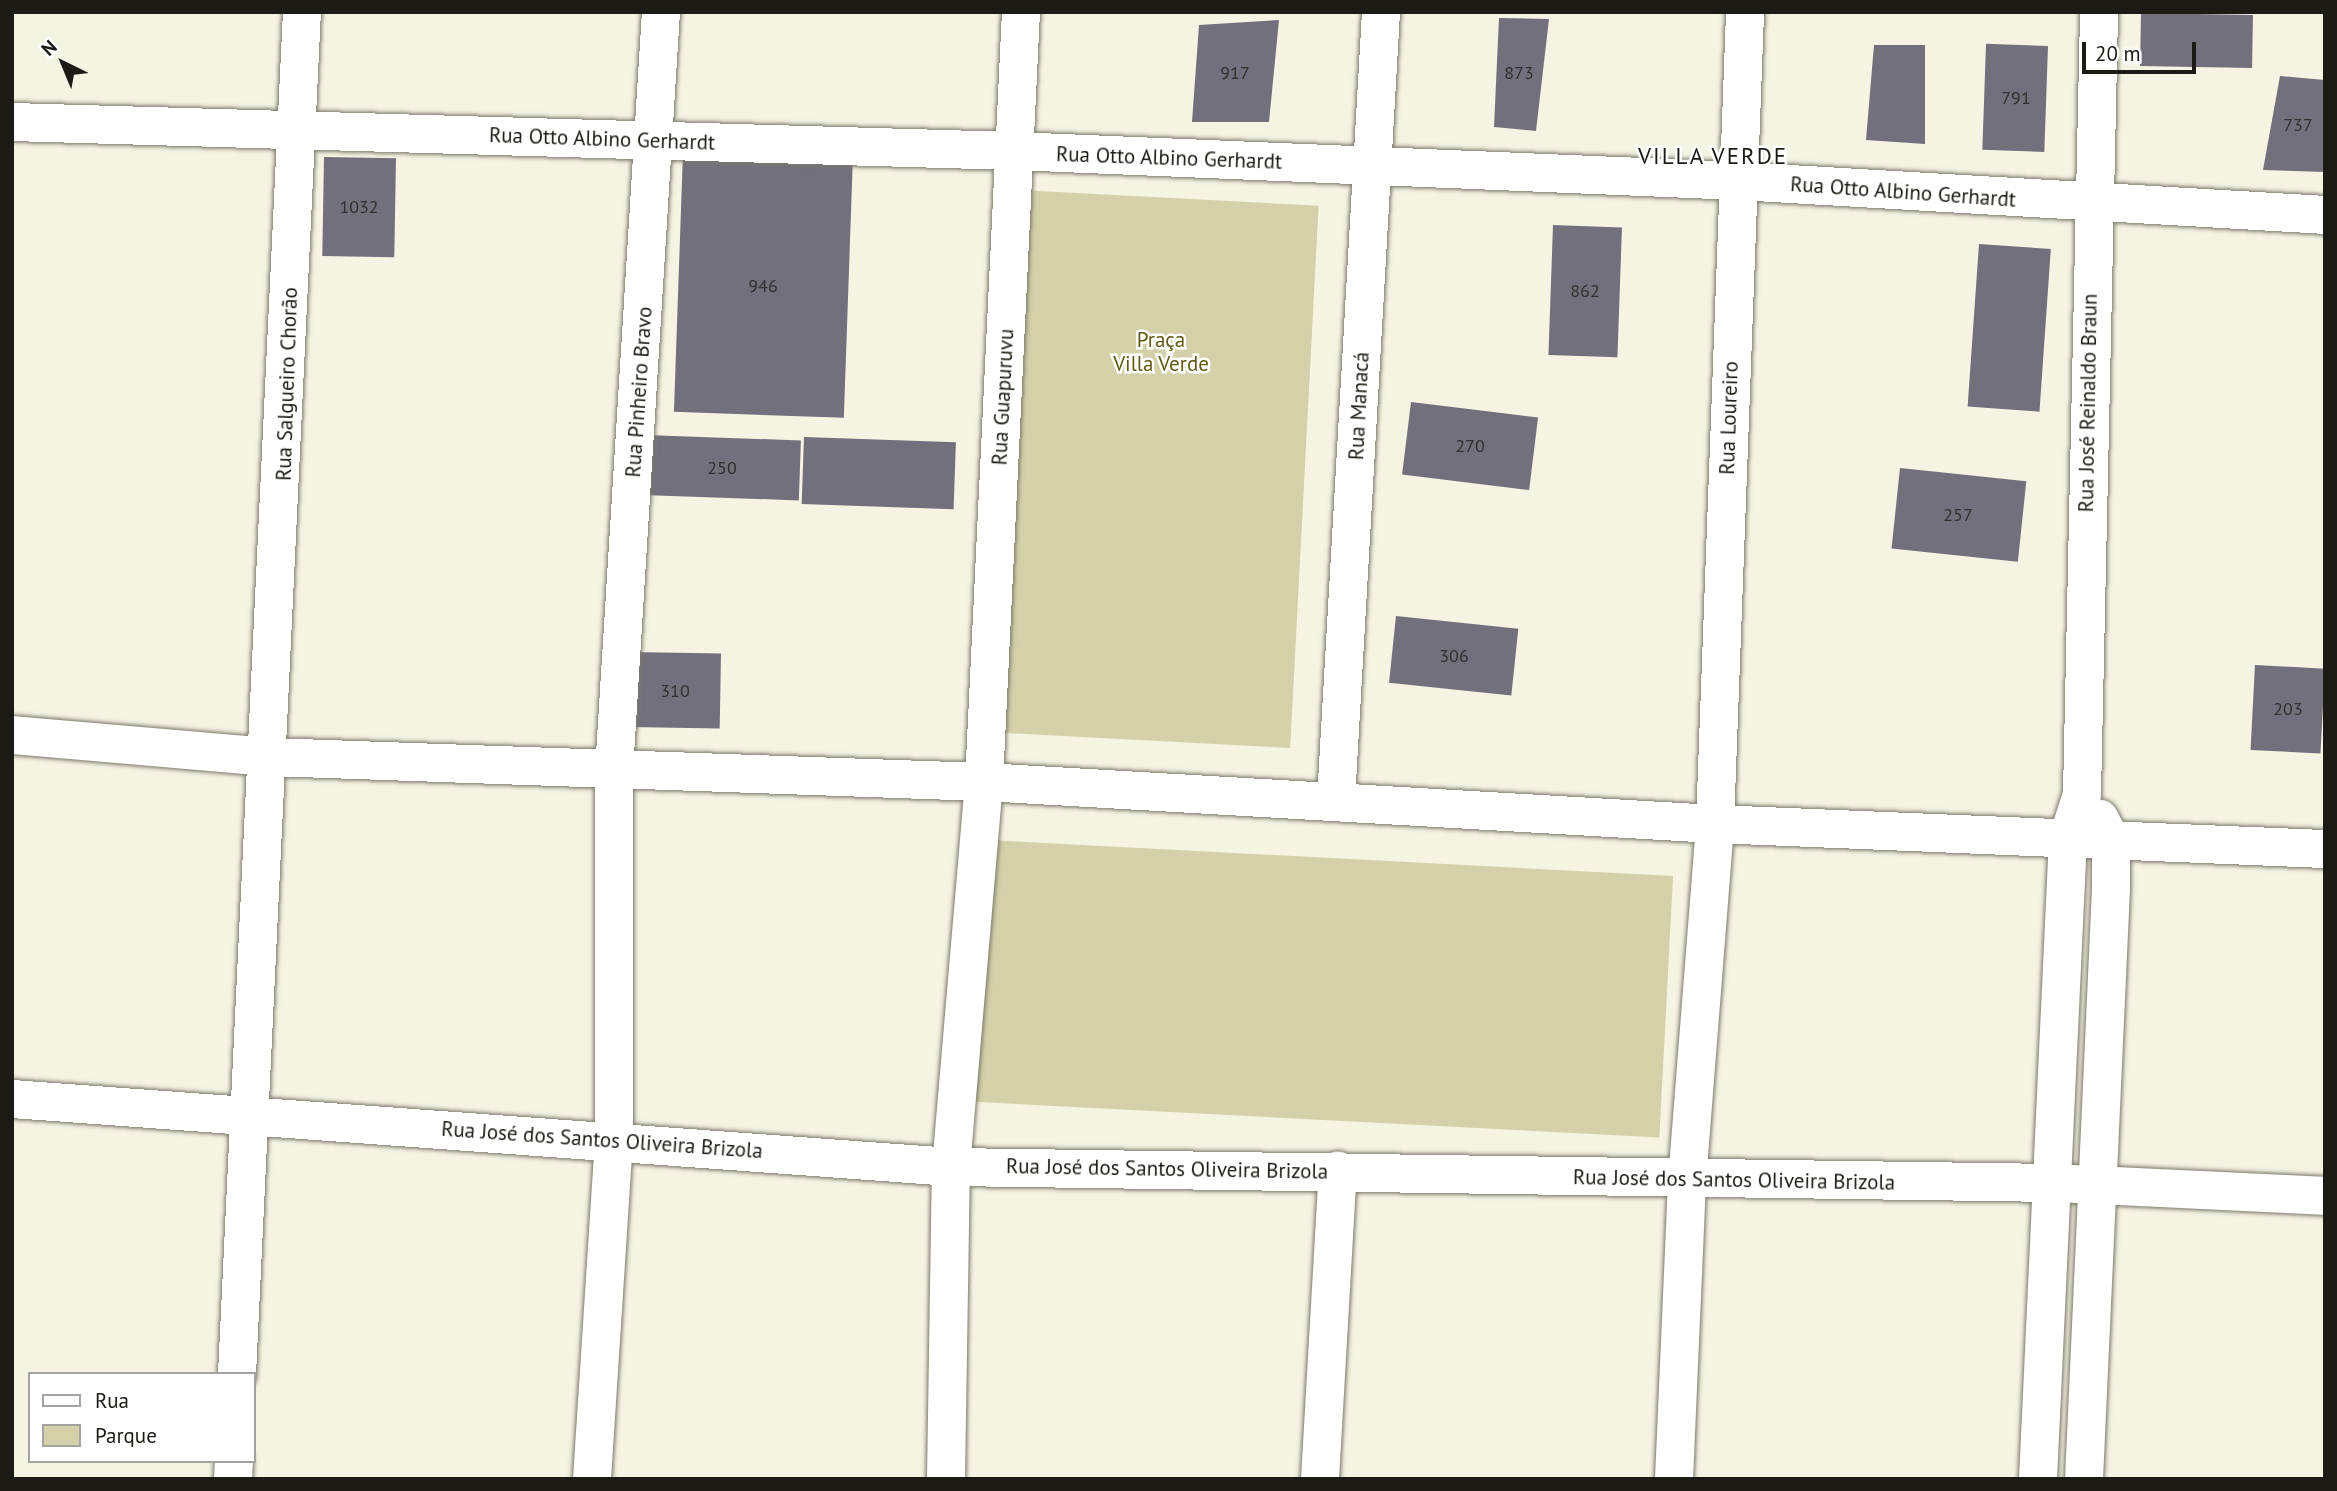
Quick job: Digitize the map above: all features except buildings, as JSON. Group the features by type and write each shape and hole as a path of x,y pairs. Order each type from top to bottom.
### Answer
{"street":[{"name":"Rua Salgueiro Chorão","path":"237,1372 247,1119 270,757 302,12"},
{"name":"Rua Pinheiro Bravo","path":"592,1479 614,1139 614,771 656,141 661,12"},
{"name":"Rua Guapuruvu","path":"946,1479 951,1167 984,782 1021,12"},
{"name":"Rua Manacá","path":"1336,800 1381,12"},
{"name":"Rua Loureiro","path":"1674,1479 1687,1181 1715,824 1745,12"},
{"name":"Rua José Reinaldo Braun","path":"2039,1479 2068,838 2082,794 2091,204 2099,12"},
{"name":"Rua Otto Albino Gerhardt","path":"12,122 298,128 1014,151 1738,181 2091,204 2325,215"},
{"path":"12,736 270,757 984,782 1336,800 1715,824 2325,849"},
{"path":"2082,794 2110,841 2084,1479"},
{"name":"Rua José dos Santos Oliveira Brizola","path":"12,1099 247,1119 614,1139 951,1167 1338,1171 1687,1181 2054,1183 2325,1196"},
{"path":"1320,1479 1338,1171"}],"green space":[{"name":"Praça Villa Verde","path":"1019,190 1319,206 1290,748 991,732"},
{"path":"987,840 1673,876 1659,1138 973,1102"}],"district":[{"name":"VILLA VERDE","path":"1713,156"}]}
